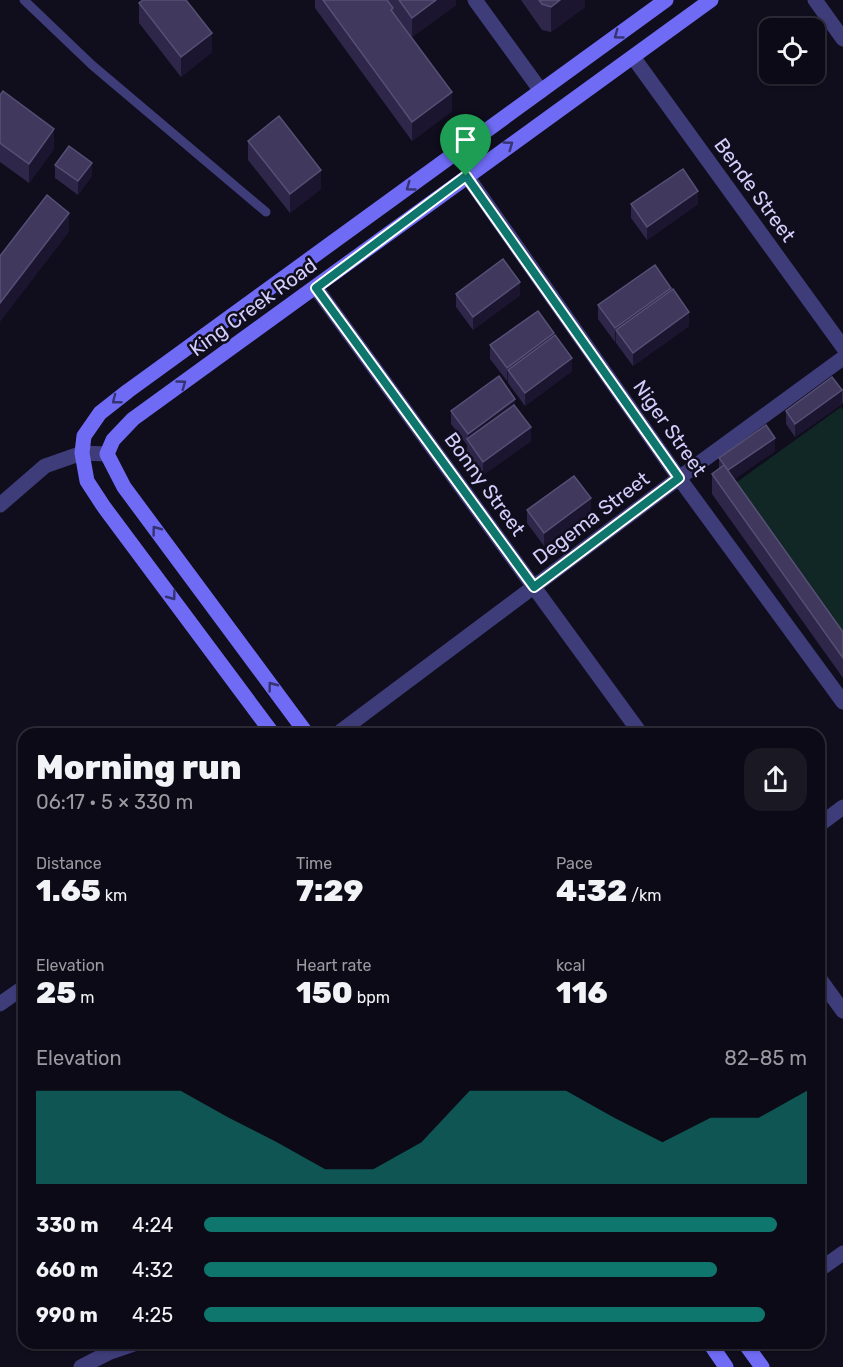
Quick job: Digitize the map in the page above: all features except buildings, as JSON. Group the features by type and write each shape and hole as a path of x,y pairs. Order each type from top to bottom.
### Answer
{"street":[{"path":"475,0 541,91"},
{"name":"King Creek Road","path":"82,453 84,436 100,413 109,405 666,0"},
{"name":"King Creek Road","path":"107,454 113,440 133,419 711,0"},
{"path":"815,0 843,39"},
{"name":"Bende Street","path":"633,57 843,347"},
{"name":"Niger Street","path":"466,176 679,478 843,702"},
{"name":"Bonny Street","path":"316,288 637,728"},
{"name":"Degema Street","path":"345,728 843,358"},
{"path":"82,453 87,481 104,507 269,728"},
{"path":"0,505 45,466 82,453 107,454 124,487 303,728"},
{"path":"825,820 843,807"},
{"path":"825,986 843,1011"},
{"path":"0,1004 18,991"},
{"path":"825,1266 843,1253"},
{"path":"81,1367 120,1349"},
{"path":"714,1349 726,1367"},
{"path":"749,1349 762,1367"}],"lane":[{"path":"24,0 92,65 266,212"}],"green space":[{"path":"841,407 843,410 843,645 730,487"}],"route":[{"path":"466,176 679,478 534,587 316,288 466,176"}]}
